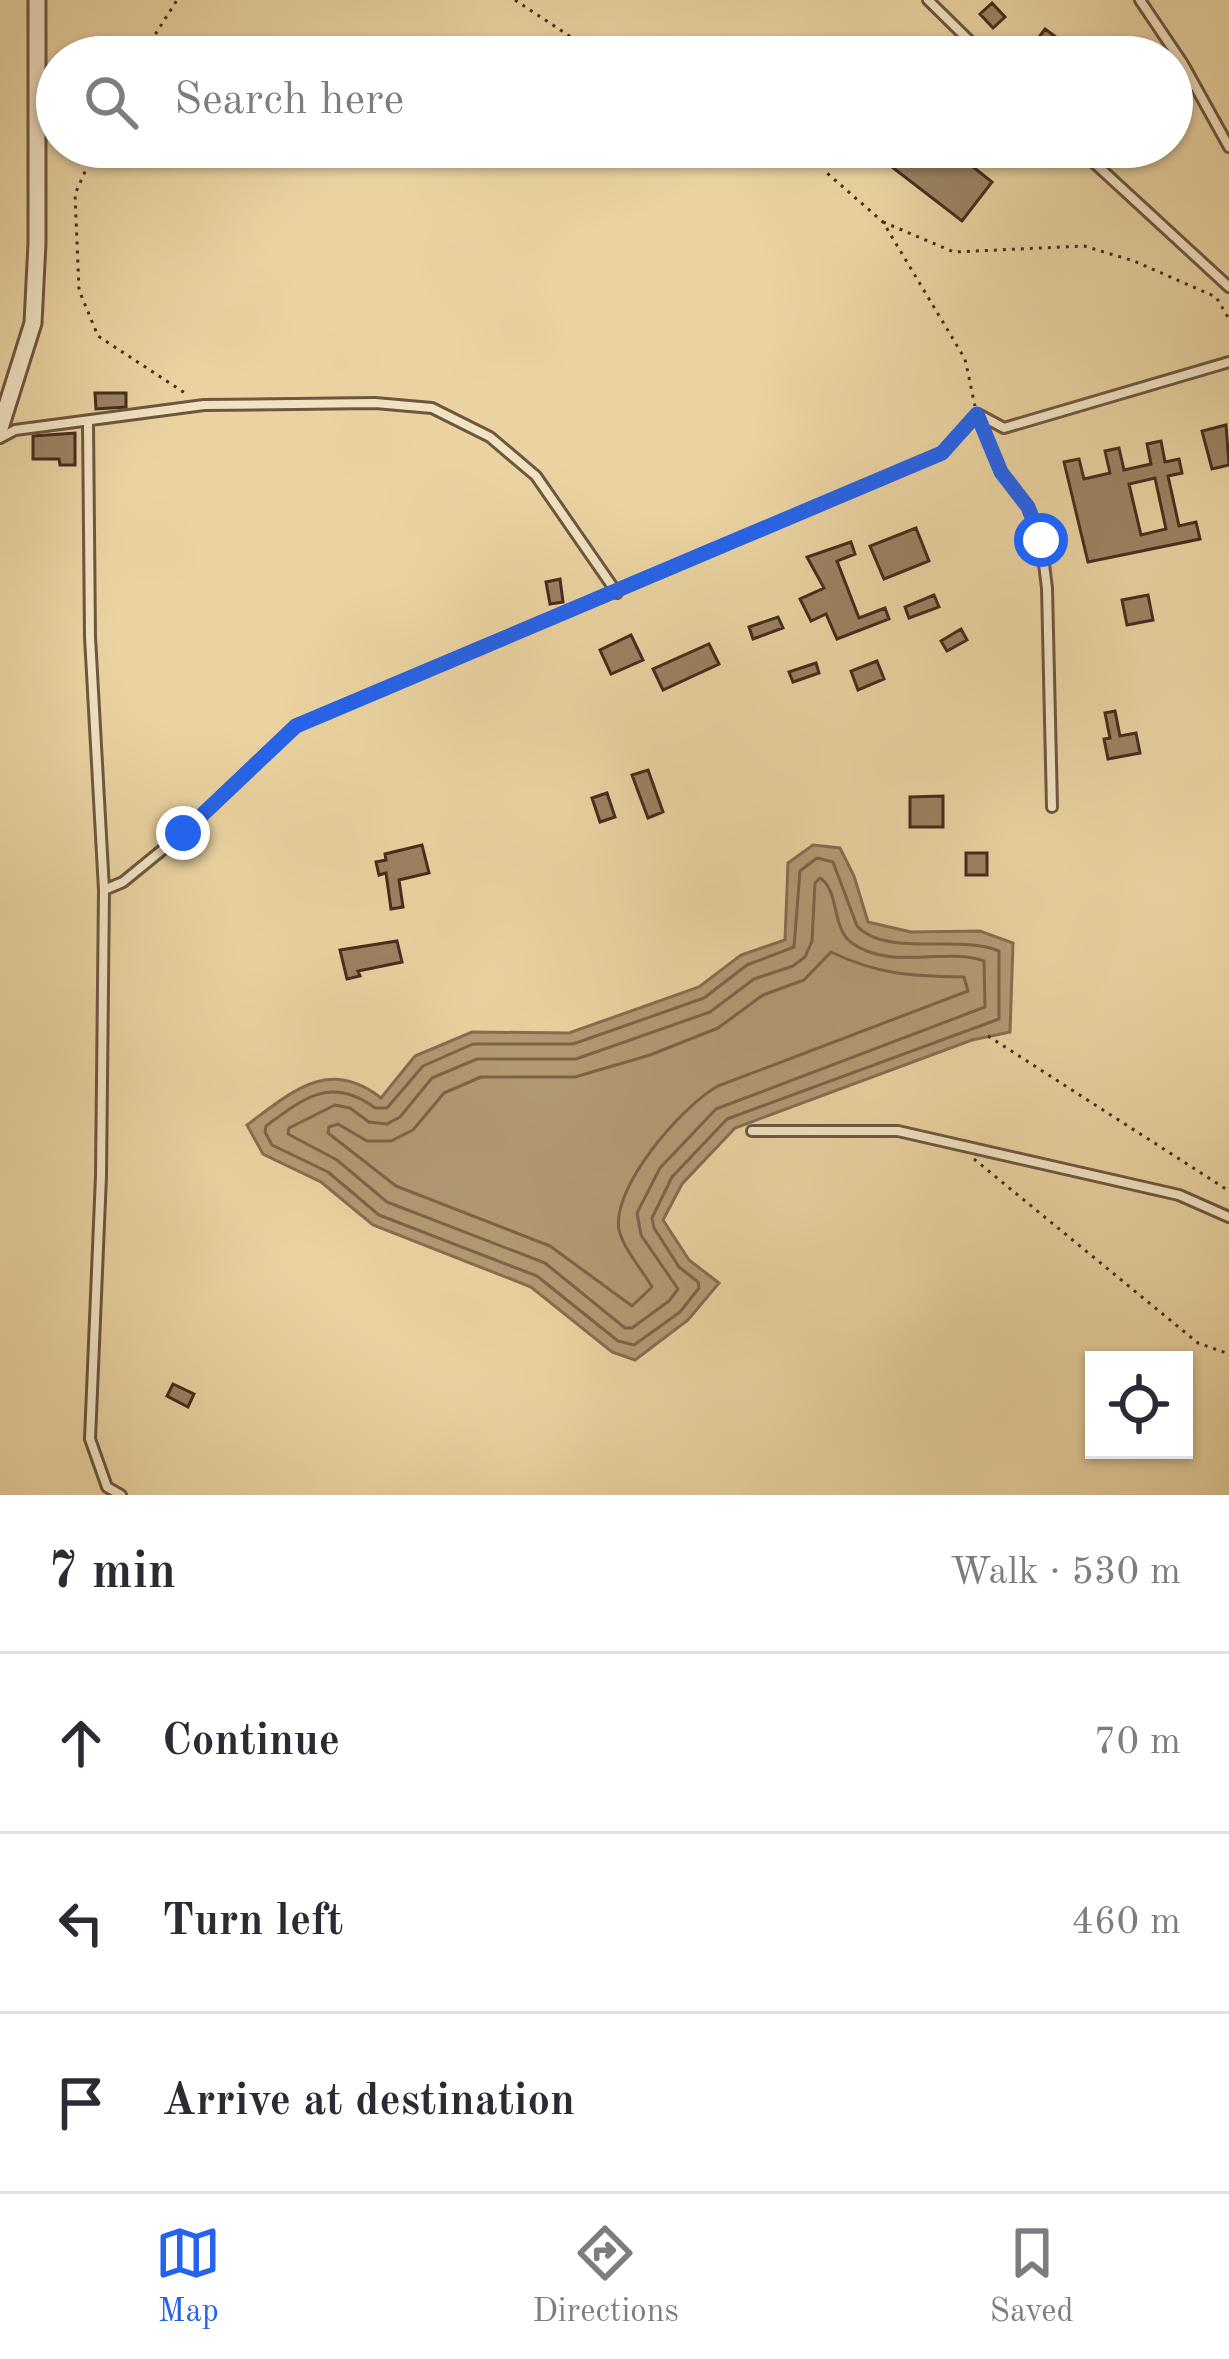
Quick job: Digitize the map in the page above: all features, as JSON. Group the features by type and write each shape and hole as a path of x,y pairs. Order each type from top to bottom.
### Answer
{"street":[{"path":"38,0 38,36"},
{"path":"0,428 32,323 37,168"}],"lane":[{"path":"928,0 965,36"},
{"path":"1140,0 1164,36"},
{"path":"1193,82 1229,147"},
{"path":"1100,168 1228,285"},
{"path":"977,414 1004,428 1229,362"},
{"path":"0,438 15,430 204,405 375,403 432,408 490,437 536,476 617,592"},
{"path":"104,890 123,881 183,833 296,726 942,453 977,414"},
{"path":"977,414 1001,472 1028,507 1041,540 1047,588 1052,807"},
{"path":"88,422 90,637 104,890 101,1176 90,1439 107,1487 121,1495"},
{"path":"752,1131 898,1131 1179,1195 1229,1217"}],"path":[{"path":"154,36 177,0"},
{"path":"514,0 569,36"},
{"path":"87,168 76,194 79,290 98,336 204,405"},
{"path":"826,168 883,222 965,359 977,414"},
{"path":"883,222 954,252 1084,246 1134,261 1216,297 1229,319"},
{"path":"988,1036 1229,1191"},
{"path":"955,1144 1198,1343 1229,1354"}],"water":[{"path":"813,845 840,848 868,922 911,932 980,931 1013,943 1010,1032 972,1040 735,1128 682,1184 663,1220 689,1260 719,1283 688,1320 635,1360 612,1352 531,1287 373,1225 321,1182 263,1154 247,1125 312,1083 345,1080 381,1098 415,1056 472,1032 569,1033 699,987 741,955 785,940 788,863"}],"building":[{"path":"992,3 1005,17 993,28 980,14"},
{"path":"893,168 974,168 992,182 962,221"},
{"path":"95,393 126,393 126,407 96,409"},
{"path":"1226,425 1229,465 1212,469 1202,431"},
{"path":"75,433 75,465 60,465 59,459 33,459 33,436"},
{"path":"1161,441 1165,462 1179,459 1182,473 1168,476 1179,526 1196,522 1200,539 1088,562 1064,462 1079,459 1084,479 1110,473 1105,451 1119,448 1124,470 1151,464 1147,444","holes":["1155,478 1166,529 1141,535 1129,484"]},
{"path":"916,528 929,561 884,579 870,546"},
{"path":"851,542 855,554 837,561 859,618 885,608 889,619 837,639 826,614 811,621 800,599 824,588 807,557"},
{"path":"560,579 563,602 550,604 546,582"},
{"path":"934,595 939,607 909,618 905,607"},
{"path":"1148,595 1153,620 1127,625 1122,600"},
{"path":"778,617 783,628 753,639 749,627"},
{"path":"961,629 967,640 947,651 941,641"},
{"path":"631,635 643,660 611,674 600,650"},
{"path":"709,644 719,664 663,690 653,669"},
{"path":"877,661 884,679 858,690 851,671"},
{"path":"816,663 819,673 793,682 789,672"},
{"path":"1115,711 1120,736 1136,733 1140,753 1108,759 1105,713"},
{"path":"648,770 663,812 648,818 632,775"},
{"path":"607,793 615,817 600,822 592,798"},
{"path":"943,796 943,827 910,827 910,797"},
{"path":"422,845 429,873 399,880 403,907 391,909 386,873 379,875 376,862 386,860 385,854"},
{"path":"966,853 987,853 987,875 966,875"},
{"path":"397,941 402,962 358,971 360,976 347,979 340,950"},
{"path":"173,1384 194,1394 188,1407 167,1396"}],"route":[{"path":"183,833 296,726 918,464 942,453 977,414 1001,472 1028,507 1041,540"}]}
